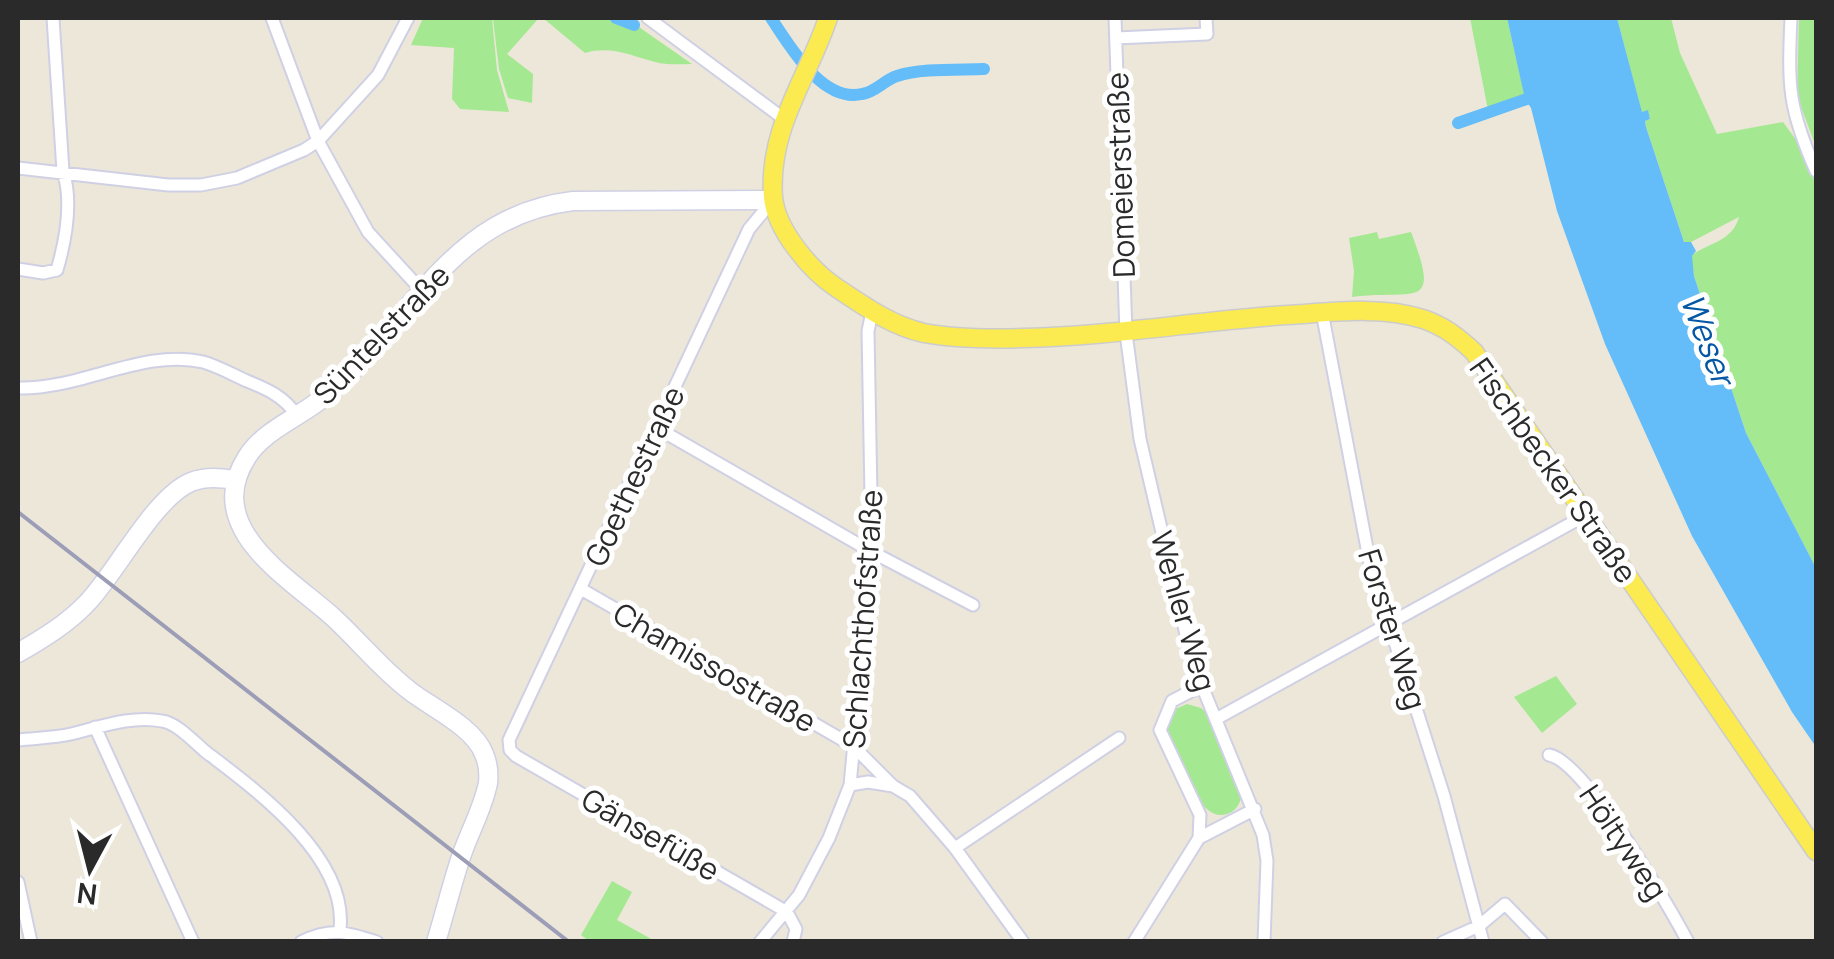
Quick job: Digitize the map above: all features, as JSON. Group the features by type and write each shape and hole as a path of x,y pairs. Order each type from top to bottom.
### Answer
{"main road":[{"path":"773,200 784,119 828,18"},
{"name":"Süntelstraße","path":"236,480 258,443 325,396 462,250 489,228 540,204 573,200 773,200"},
{"name":"Fischbecker Straße","path":"773,200 791,240 826,281 872,312 942,336 984,339 1126,333 1322,312 1402,314 1448,330 1474,352 1816,850"},
{"path":"18,653 88,603 144,527 184,485 209,478 236,480 236,510 245,535 256,550 290,584 338,622 372,660 483,749 489,770 487,785 436,942"}],"street":[{"path":"18,268 43,273 57,270 63,248 68,188 63,171 52,18"},
{"path":"272,18 318,141 368,232 423,292"},
{"path":"18,168 168,185 200,186 237,178 318,141 378,75 408,18"},
{"path":"648,18 784,119"},
{"name":"Domeierstraße","path":"1115,18 1126,333"},
{"path":"1116,38 1207,34 1206,18"},
{"path":"1790,18 1788,66 1792,108 1816,171"},
{"name":"Goethestraße","path":"516,756 510,750 510,740 748,229 773,200"},
{"name":"Schlachthofstraße","path":"760,942 775,920 787,912 829,838 850,785 872,552 868,331 872,312"},
{"name":"Forster Weg","path":"1322,312 1370,564 1444,796 1483,942"},
{"name":"Wehler Weg","path":"1126,333 1142,449 1187,641 1201,686 1255,809 1267,862 1264,942"},
{"path":"18,388 44,388 156,360 204,362 269,390 289,404 297,416"},
{"path":"657,428 872,552 974,605"},
{"path":"1216,719 1586,515"},
{"name":"Chamissostraße","path":"581,589 853,746 892,786 910,796 955,848 1023,942"},
{"path":"1134,942 1199,838 1200,816 1160,730 1172,701 1201,686"},
{"path":"18,740 140,719 167,721 274,804 304,836 330,879 342,914 340,929"},
{"path":"95,727 193,942"},
{"path":"955,848 1119,738"},
{"name":"Höltyweg","path":"1549,755 1567,762 1586,784 1646,870 1688,942"},
{"name":"Gänsefüße","path":"516,756 787,912"},
{"path":"850,785 868,782 892,786"},
{"path":"1199,838 1255,809"},
{"path":"18,882 22,922 31,942"},
{"path":"1443,942 1479,926 1505,904 1542,942"},
{"path":"787,912 796,929 792,942"},
{"path":"302,942 320,932 340,929 377,942"}],"green space":[{"path":"423,18 492,18 497,70 509,112 460,109 452,99 454,48 411,45"},
{"path":"539,18 507,54 533,74 532,103 508,98 499,69 493,19"},
{"path":"543,18 626,18 692,64 659,63 613,51 585,53"},
{"path":"1470,18 1507,18 1525,97 1488,110"},
{"path":"1617,18 1671,18 1680,53 1717,134 1783,122 1805,152 1816,178 1816,568 1746,433 1694,276 1691,256 1725,237 1739,217 1684,242 1646,127 1648,111 1642,113"},
{"path":"1799,18 1816,18 1816,147 1797,96"},
{"path":"1377,232 1379,239 1411,232 1424,275 1423,286 1417,292 1352,297 1354,271 1349,238"},
{"path":"1556,676 1577,704 1542,733 1514,697"},
{"path":"1187,704 1207,713 1242,796 1237,807 1227,814 1216,814 1197,798 1166,729 1171,711"},
{"path":"612,881 632,892 617,920 655,941 589,941 581,935"}],"water":[{"name":"Weser","path":"1507,18 1617,18 1642,112 1648,110 1650,119 1645,121 1646,127 1684,242 1691,242 1696,251 1692,256 1694,276 1746,433 1816,568 1816,747 1692,536 1605,344 1557,211"}],"waterway":[{"path":"616,18 634,25"},
{"path":"771,18 809,70 834,90 847,94 867,93 906,73 984,69"},
{"path":"1458,123 1541,94"}],"railway":[{"path":"18,512 569,942"}]}
